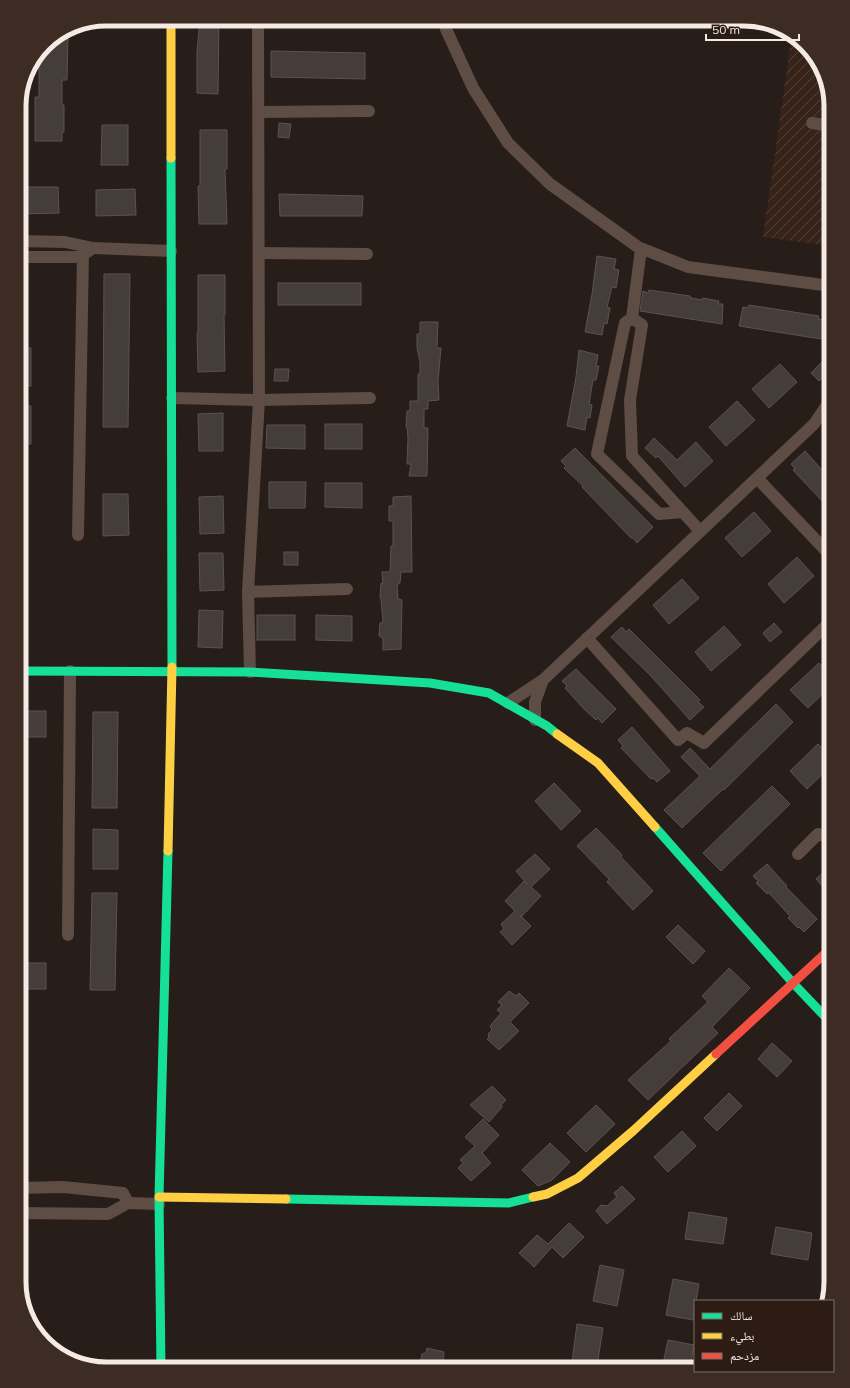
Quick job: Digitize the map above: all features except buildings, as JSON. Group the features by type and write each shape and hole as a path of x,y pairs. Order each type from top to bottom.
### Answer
{"street":[{"path":"161,1362 159,1201 172,672 170,26"},
{"path":"250,672 248,592 259,400 258,26"},
{"path":"446,26 473,88 508,143 550,184 641,249 688,267 824,285"},
{"path":"259,112 368,111"},
{"path":"812,124 824,125"},
{"path":"26,241 65,242 88,251 171,251"},
{"path":"641,249 632,318 625,323 597,454 659,514 683,512"},
{"path":"26,257 78,257 88,251"},
{"path":"78,534 88,251"},
{"path":"259,253 367,254"},
{"path":"632,318 642,324 630,400 632,456 700,532"},
{"path":"172,398 259,400 370,398"},
{"path":"508,703 543,680 814,424 824,410"},
{"path":"757,478 824,549"},
{"path":"248,592 347,589"},
{"path":"587,638 678,740 687,733 704,743 824,628"},
{"path":"26,671 250,672 430,683 490,693 535,720 598,763 793,983 824,1016"},
{"path":"68,935 70,672"},
{"path":"535,720 535,702 543,680"},
{"path":"798,854 818,834 824,836"},
{"path":"26,1213 108,1214 128,1203 159,1201 509,1203 547,1194 578,1178 633,1131 824,954"},
{"path":"26,1188 63,1187 124,1193 128,1203"}],"shaded area":[{"path":"791,41 811,61 820,80 824,101 824,245 763,237"}],"traffic: fast":[{"path":"171,158 172,667"},
{"path":"26,671 250,672 430,683 489,693 547,726 557,734"},
{"path":"655,827 793,983 824,1016"},
{"path":"161,1362 159,1197 168,851"},
{"path":"286,1199 509,1203 533,1197"}],"traffic: slow":[{"path":"171,26 171,158"},
{"path":"168,851 172,667"},
{"path":"557,734 598,763 655,827"},
{"path":"533,1197 547,1194 578,1178 633,1131 716,1054"},
{"path":"159,1197 286,1199"}],"traffic: jam":[{"path":"716,1054 824,954"}]}
